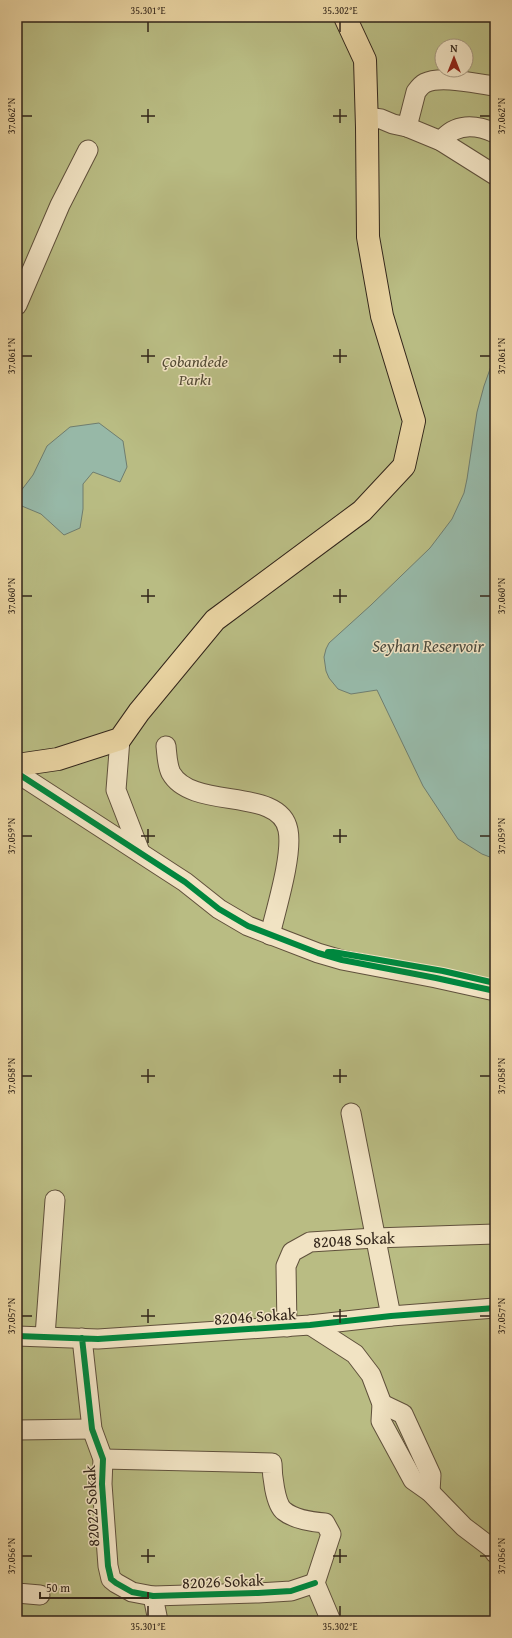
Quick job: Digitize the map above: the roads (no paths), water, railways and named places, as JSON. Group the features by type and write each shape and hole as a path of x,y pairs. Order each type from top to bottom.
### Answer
{"main road":[{"path":"17,765 58,759 120,739 138,712 215,620 362,512 404,466 414,421 382,316 368,237 365,60 345,17"}],"street":[{"path":"400,125 416,92 425,82 442,80 495,86"},
{"path":"367,125 382,130 400,125 441,141 495,175"},
{"path":"441,141 451,131 462,128 478,127 495,133"},
{"path":"17,305 60,205 88,150"},
{"path":"120,739 116,790 140,852"},
{"path":"166,746 171,772 183,784 206,794 253,802 272,809 281,816 285,823 288,830 287,859 270,935"},
{"path":"17,773 140,852 185,882 219,909 248,926 342,960 495,991"},
{"path":"351,1113 391,1316"},
{"path":"45,1336 56,1200"},
{"name":"82048 Sokak","path":"287,1326 286,1266 292,1252 310,1242 495,1234"},
{"name":"82046 Sokak","path":"17,1336 98,1339 310,1325 391,1316 495,1308"},
{"path":"310,1325 355,1354 371,1375 382,1404 403,1414 431,1474 430,1492 464,1527 494,1550"},
{"name":"82022 Sokak","path":"82,1338 92,1429 103,1459 103,1492 108,1566 111,1579"},
{"path":"17,1430 92,1429"},
{"path":"103,1459 272,1463 273,1482 282,1510 292,1516 308,1522 325,1523 331,1534 315,1583 331,1621"},
{"name":"82026 Sokak","path":"111,1579 132,1592 154,1596 258,1594 291,1591 315,1583"},
{"path":"17,1593 40,1595"},
{"path":"154,1596 158,1621"}],"water":[{"name":"Seyhan Reservoir","path":"495,355 495,859 482,854 458,839 423,786 377,690 351,694 338,689 329,678 326,671 324,657 329,643 430,548 452,519 464,493 477,412"},
{"path":"99,423 123,441 127,467 120,482 93,472 83,484 83,509 80,528 64,535 41,514 17,504 17,496 33,475 47,446 70,427"}],"park label":[{"name":"Çobandede Parkı","path":"195,370"}]}
